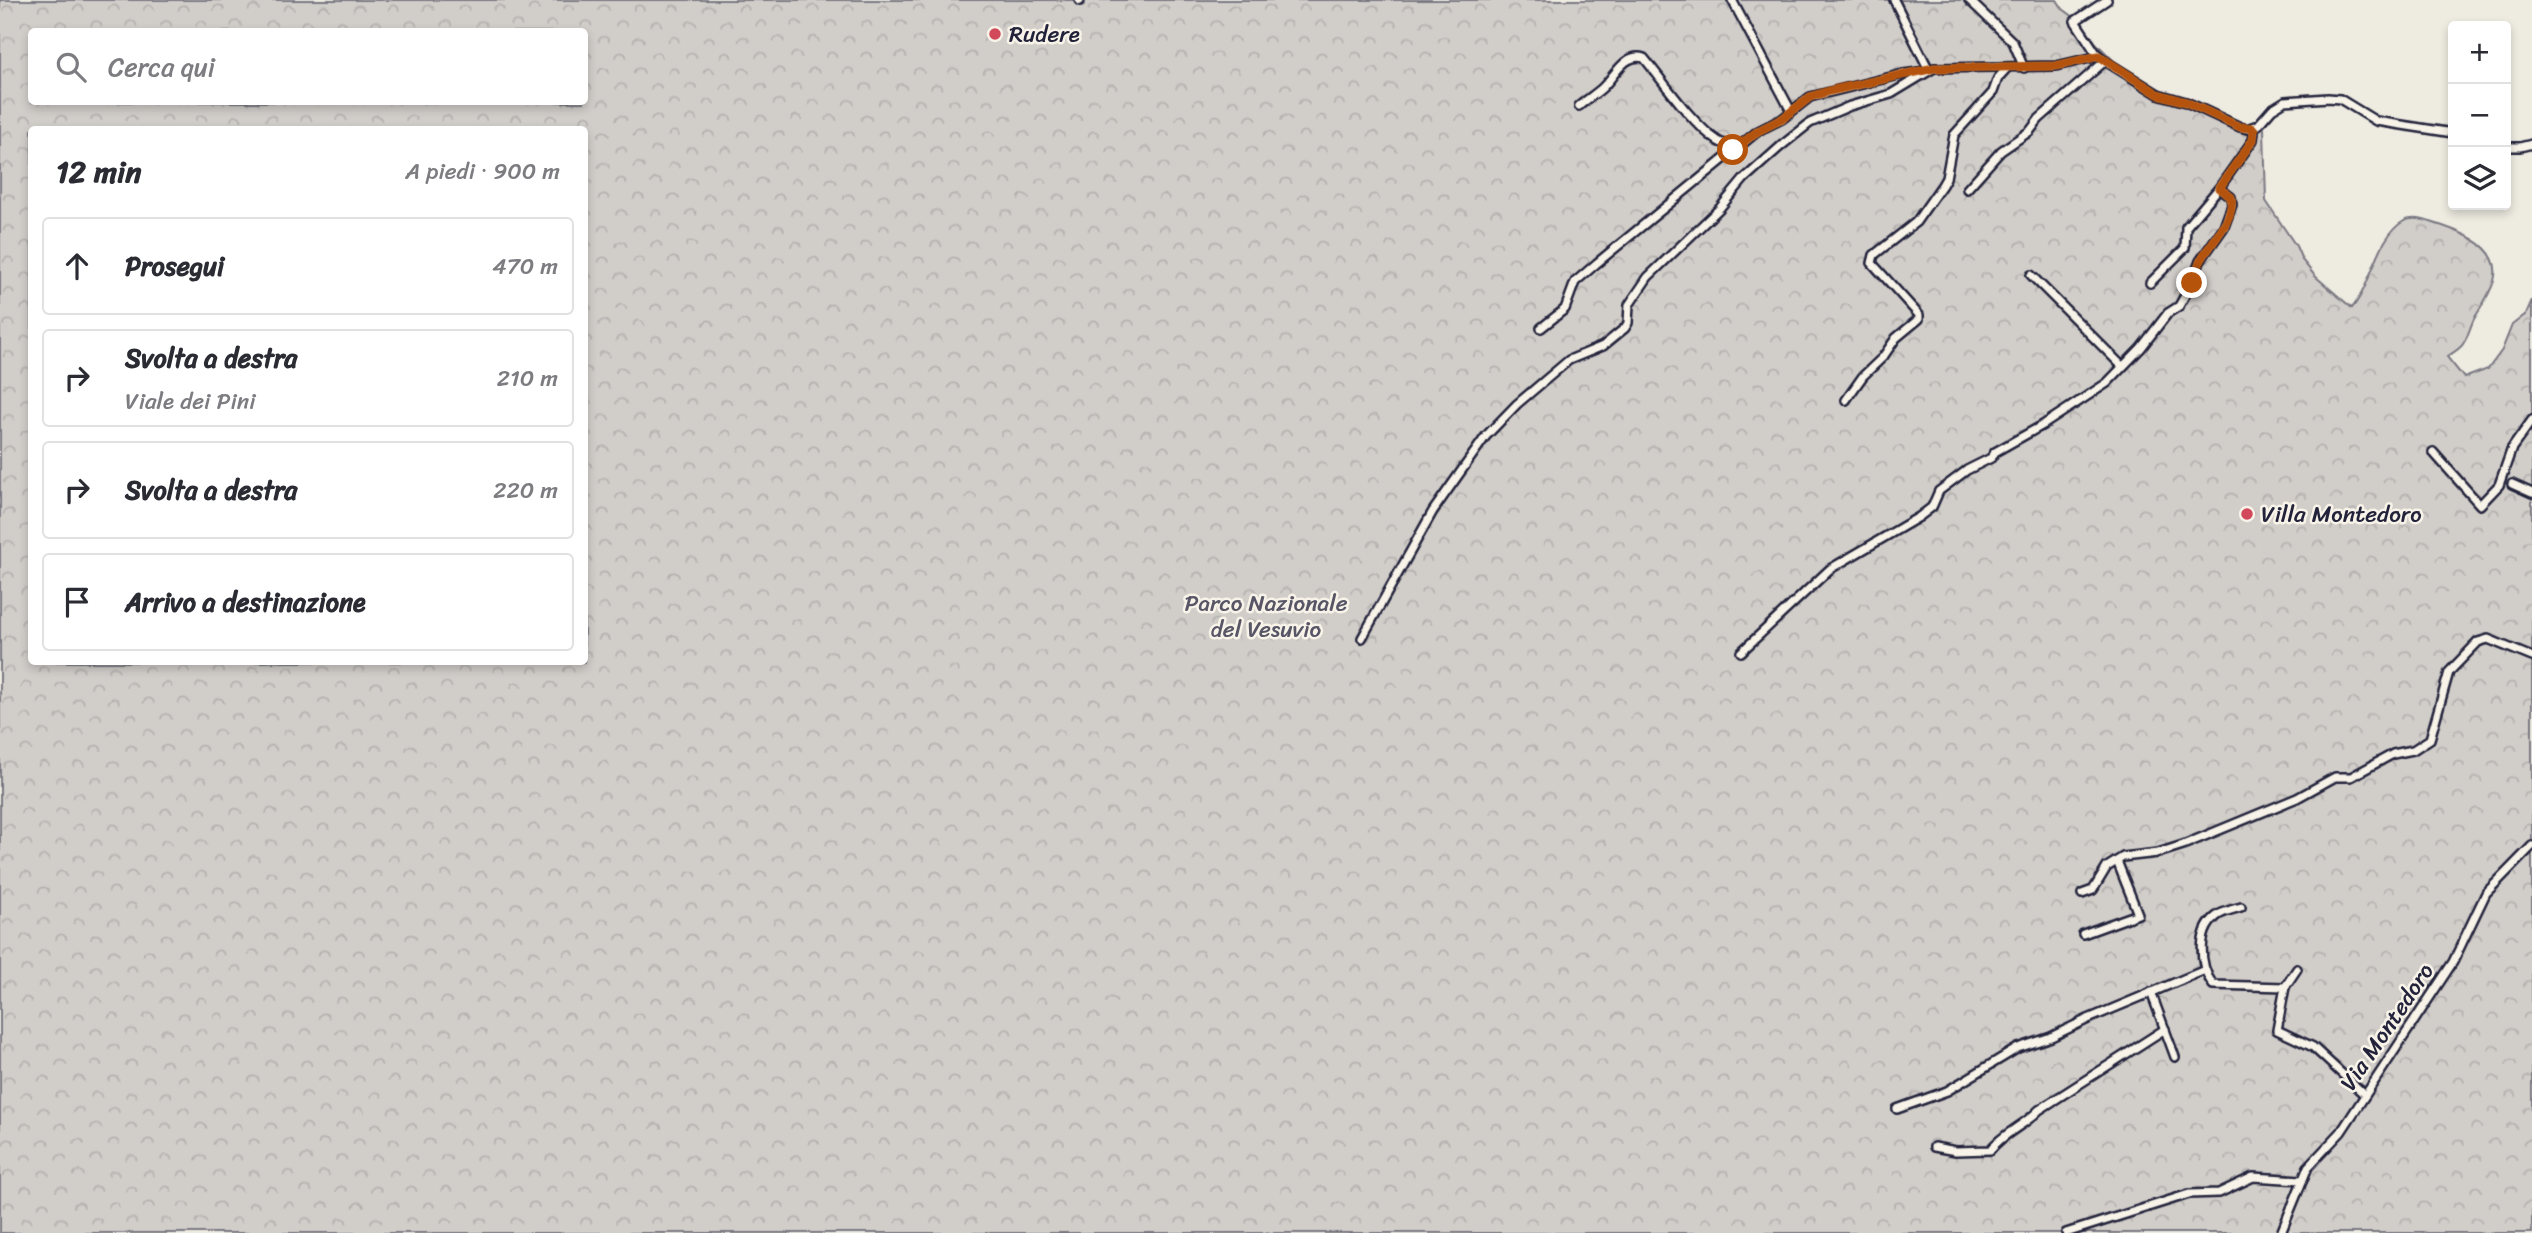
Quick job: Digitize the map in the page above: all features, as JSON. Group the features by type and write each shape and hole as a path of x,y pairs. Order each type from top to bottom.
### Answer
{"street":[{"path":"1732,0 1791,111"},
{"path":"1894,0 1928,70"},
{"path":"1969,0 2013,43 2024,68"},
{"path":"2107,0 2075,21 2102,58 2158,94 2186,102 2240,127 2252,128 2279,103 2295,99 2328,98 2340,99 2376,121 2448,132"},
{"path":"1579,106 1604,87 1614,73 1633,57 1644,58 1687,110 1719,143 1739,146"},
{"path":"1541,328 1565,309 1575,282 1758,131 1782,119 1810,97 1934,68 2024,68 2067,65 2102,58"},
{"path":"1967,189 2001,150 2029,131 2102,58"},
{"path":"1846,400 1896,338 1919,319 1919,315 1872,262 1874,254 1916,222 1946,178 1951,140 1956,131 1993,92 1998,78 2007,68"},
{"path":"1362,638 1433,511 1486,436 1517,404 1569,360 1603,346 1625,328 1629,305 1648,277 1719,209 1744,179 1781,146 1810,124 1850,106 1891,94 1928,70"},
{"path":"2150,284 2185,248 2186,227 2219,188 2253,140 2252,128"},
{"path":"2511,147 2532,144"},
{"path":"1741,652 1830,569 1919,517 1932,507 1937,493 1967,470 2106,383 2141,348 2168,313 2179,306 2200,261 2224,227 2232,199 2219,188"},
{"path":"2031,275 2122,366"},
{"path":"2433,452 2480,505 2499,485 2512,448 2532,420"},
{"path":"2512,484 2532,493"},
{"path":"2082,894 2093,890 2106,867 2123,857 2158,853 2183,845 2297,798 2335,777 2351,777 2393,754 2413,750 2430,739 2449,672 2478,642 2488,639 2532,657"},
{"name":"Via Montedoro","path":"2281,1233 2313,1159 2341,1132 2453,962 2486,893 2532,846"},
{"path":"2083,934 2138,914 2117,861"},
{"path":"2241,907 2220,914 2203,940 2201,951 2205,970 2213,985 2285,987"},
{"path":"2297,969 2285,987 2277,1030 2312,1047 2365,1095"},
{"path":"1897,1108 1937,1096 2002,1056 2205,970"},
{"path":"2151,992 2175,1057"},
{"path":"1934,1147 1956,1151 1990,1150 1998,1140 2028,1122 2039,1110 2165,1029"},
{"path":"2066,1233 2189,1194 2219,1192 2253,1177 2302,1180"}],"green space":[{"name":"Parco Nazionale del Vesuvio","path":"0,0 2057,0 2063,9 2082,23 2096,43 2114,61 2163,91 2196,101 2247,125 2264,128 2266,201 2296,246 2302,260 2315,276 2352,308 2365,287 2387,238 2404,221 2413,219 2460,232 2479,244 2493,259 2494,281 2490,291 2463,344 2447,357 2464,378 2488,369 2502,350 2512,325 2526,314 2532,300 2532,1233 0,1233"}],"place":[{"name":"Rudere","path":"995,34"},
{"name":"Villa Montedoro","path":"2247,514"}],"route":[{"path":"1733,150 1758,131 1782,119 1810,97 1829,91 1934,68 2056,66 2099,56 2158,94 2186,102 2240,127 2254,130 2253,140 2219,188 2231,197 2232,205 2224,227 2200,261 2192,283"}]}
